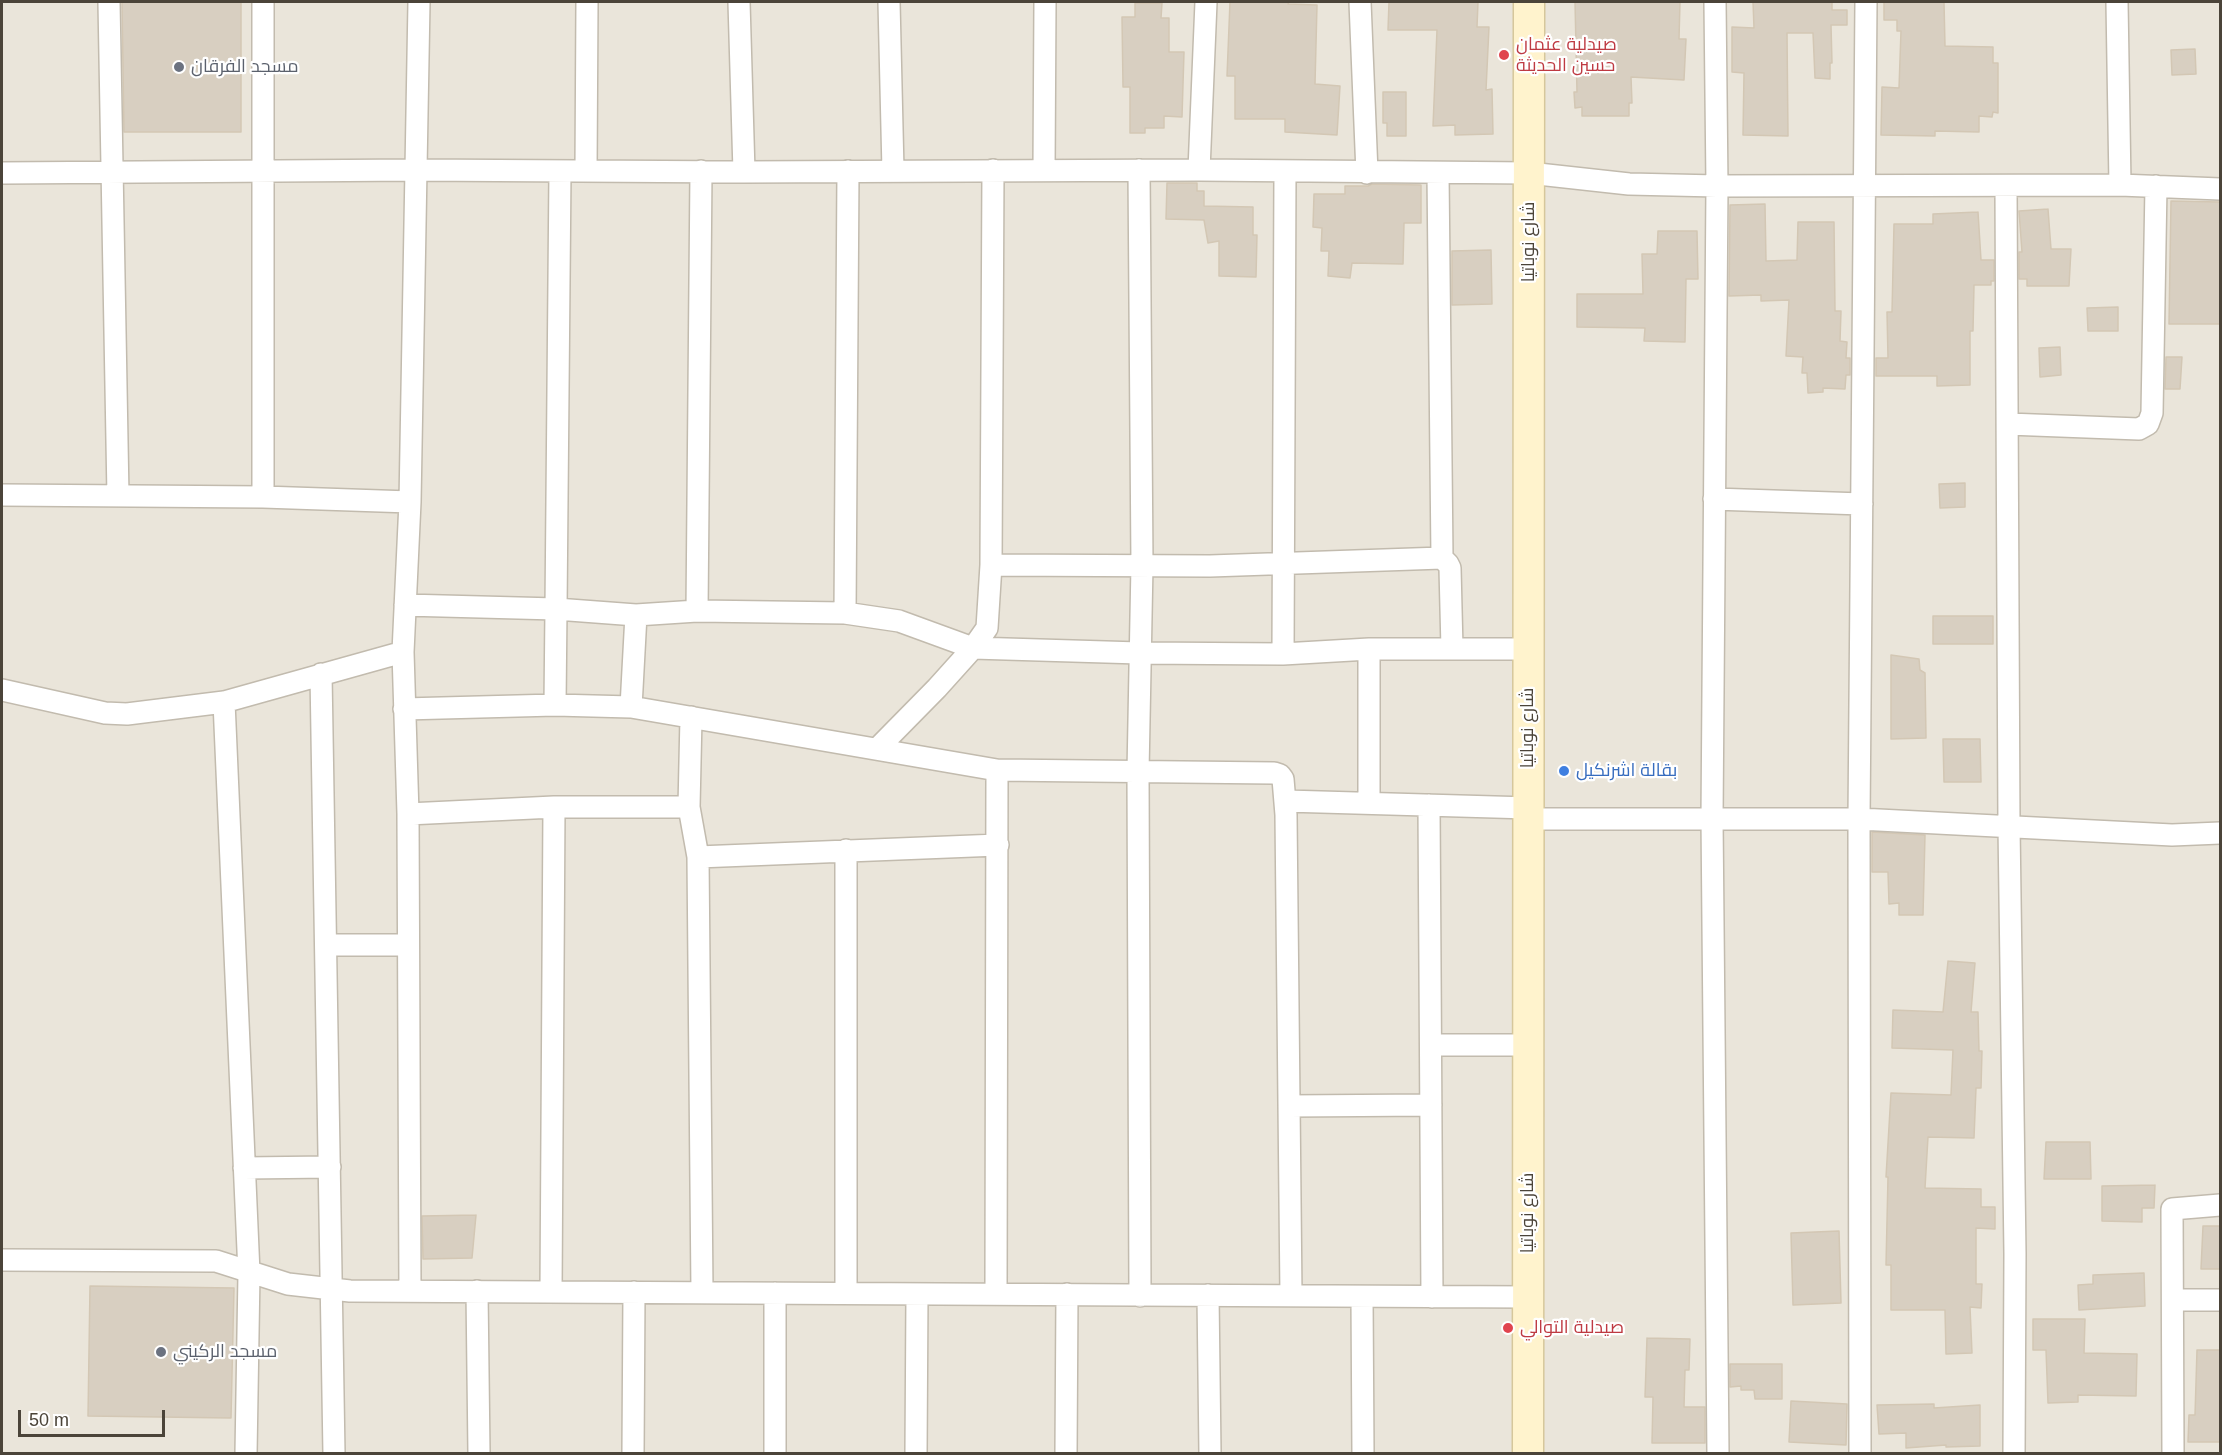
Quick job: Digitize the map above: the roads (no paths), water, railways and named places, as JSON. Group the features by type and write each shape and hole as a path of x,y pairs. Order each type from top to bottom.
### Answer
{"street":[{"path":"109,2 118,496"},
{"path":"263,2 263,497"},
{"path":"410,1291 408,814 404,652 410,502 418,2"},
{"path":"586,2 586,171"},
{"path":"739,2 744,172"},
{"path":"889,2 892,171"},
{"path":"1044,170 1046,2"},
{"path":"1199,170 1206,2"},
{"path":"1359,2 1367,173"},
{"name":"شارع نوباتيا","path":"1528,1454 1529,2"},
{"path":"1715,2 1717,186 1713,818 1718,1454"},
{"path":"1860,1454 1859,819 1866,2"},
{"path":"2117,2 2120,185"},
{"path":"2,173 415,170 744,172 1199,170 1529,173 1629,184 1717,186 2120,185 2220,189"},
{"path":"877,749 907,722 973,648 987,628 991,565 993,170"},
{"path":"1139,170 1142,565 1138,772 1140,1296"},
{"path":"555,705 560,171"},
{"path":"697,611 701,171"},
{"path":"845,613 848,171"},
{"path":"1283,654 1285,171"},
{"path":"1437,173 1442,558 1450,568 1452,649"},
{"path":"2008,424 2139,429 2148,424 2152,413 2156,186"},
{"path":"2006,187 2009,825 2015,1254 2014,1454"},
{"path":"2,495 263,497 410,502"},
{"path":"1714,499 1862,504"},
{"path":"991,565 1282,564 1442,558"},
{"path":"405,605 556,609 636,615 697,611 845,613 899,621 973,648 1283,654 1369,649 1528,649"},
{"path":"631,707 636,615"},
{"path":"1369,649 1369,803"},
{"path":"2,690 105,713 127,714 224,702 404,652"},
{"path":"321,674 334,1454"},
{"path":"224,702 249,1273 246,1454"},
{"path":"404,709 555,705 631,707 997,770 1274,773 1280,775 1286,801 1291,1296"},
{"path":"691,717 689,807 698,857 702,1292"},
{"path":"996,1294 997,770"},
{"path":"1286,801 1429,805 1528,813 1859,819 2172,835 2220,833"},
{"path":"1429,805 1432,1297"},
{"path":"408,814 554,807 689,807"},
{"path":"551,1292 554,807"},
{"path":"698,857 998,845"},
{"path":"846,850 846,1293"},
{"path":"327,945 407,945"},
{"path":"1431,1046 1528,1045"},
{"path":"1289,1106 1431,1105"},
{"path":"244,1168 330,1167"},
{"path":"2173,1454 2172,1209 2220,1206"},
{"path":"2,1260 216,1262 288,1284 332,1290 1528,1297"},
{"path":"477,1291 480,1454"},
{"path":"633,1454 634,1292"},
{"path":"775,1293 775,1454"},
{"path":"916,1454 917,1294"},
{"path":"1066,1454 1067,1294"},
{"path":"1208,1296 1210,1454"},
{"path":"1362,1297 1363,1454"},
{"path":"2174,1300 2220,1300"}],"place":[{"name":"صيدلية عثمان حسين الحديثة","path":"1504,55"},
{"name":"مسجد الفرقان","path":"179,67"},
{"name":"بقالة اشرنكيل","path":"1564,771"},
{"name":"صيدلية التوالي","path":"1508,1328"},
{"name":"مسجد الركيني","path":"161,1352"}]}
